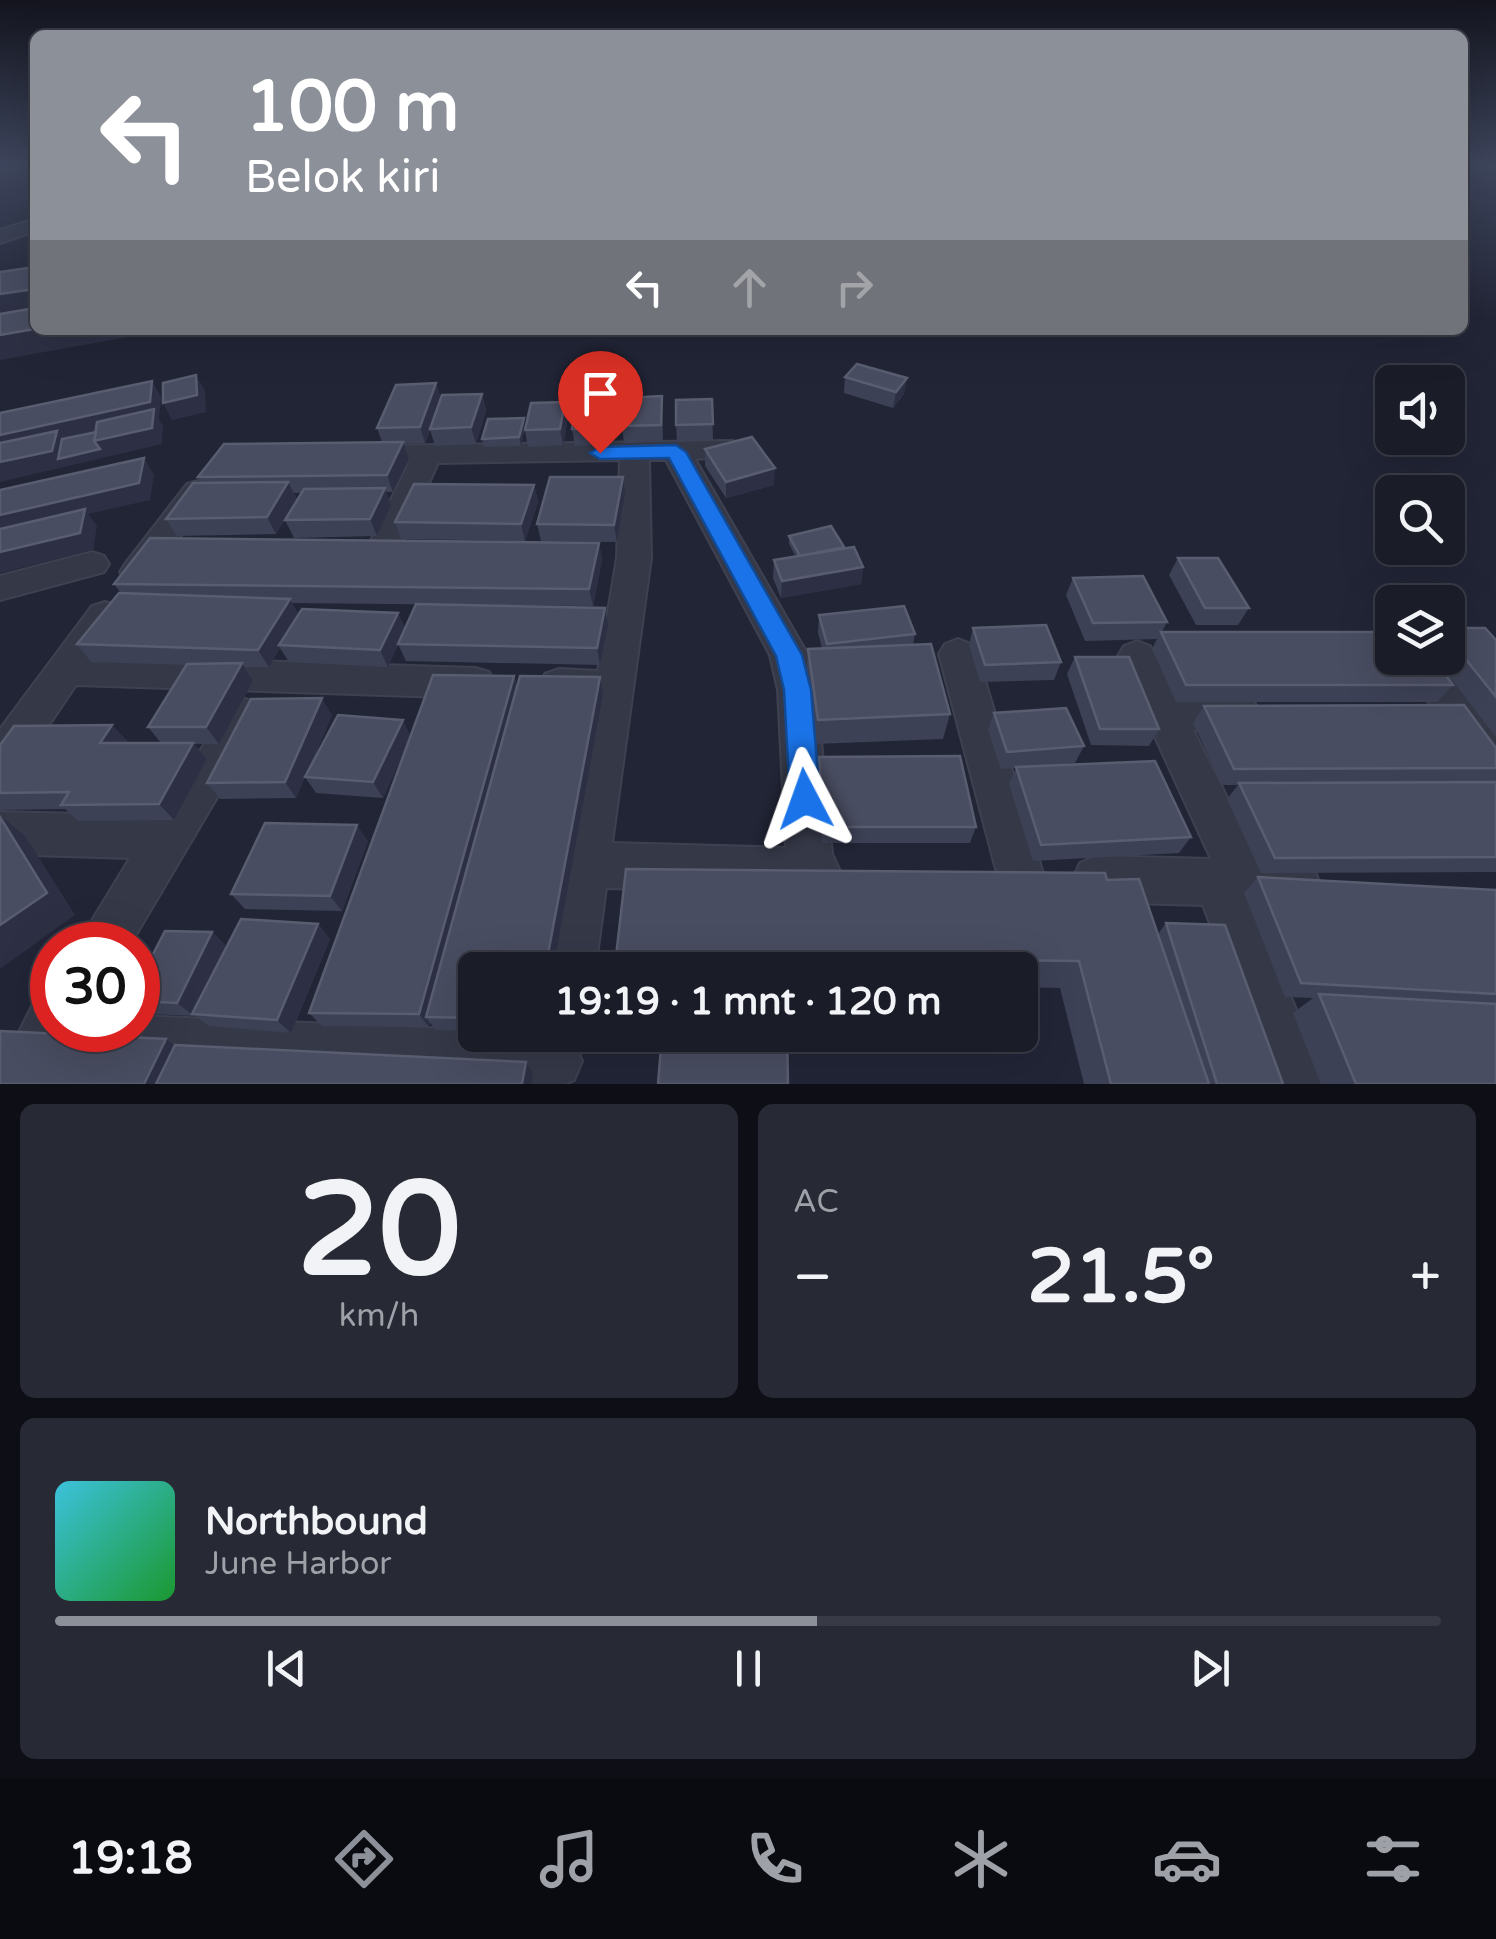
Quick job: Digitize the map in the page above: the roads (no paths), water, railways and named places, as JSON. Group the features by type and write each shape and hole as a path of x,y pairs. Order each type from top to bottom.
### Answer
{"street":[{"path":"0,227 30,218"},
{"path":"0,236 30,227"},
{"path":"330,456 732,450"},
{"path":"573,952 614,687 614,558 635,452"},
{"path":"676,452 789,655 797,690 810,871"},
{"path":"382,552 427,454"},
{"path":"0,762 216,465"},
{"path":"156,546 194,546"},
{"path":"344,550 420,552"},
{"path":"0,588 92,564"},
{"path":"958,654 1002,877 1342,886"},
{"path":"1137,656 1232,884 1300,1084"},
{"path":"65,670 269,676 430,700 614,687"},
{"path":"1429,675 1496,763"},
{"path":"117,922 269,676"},
{"path":"1164,713 1282,714"},
{"path":"1420,715 1460,716"},
{"path":"0,833 170,838"},
{"path":"586,865 868,873"},
{"path":"160,1032 310,1032 556,1060"}]}
